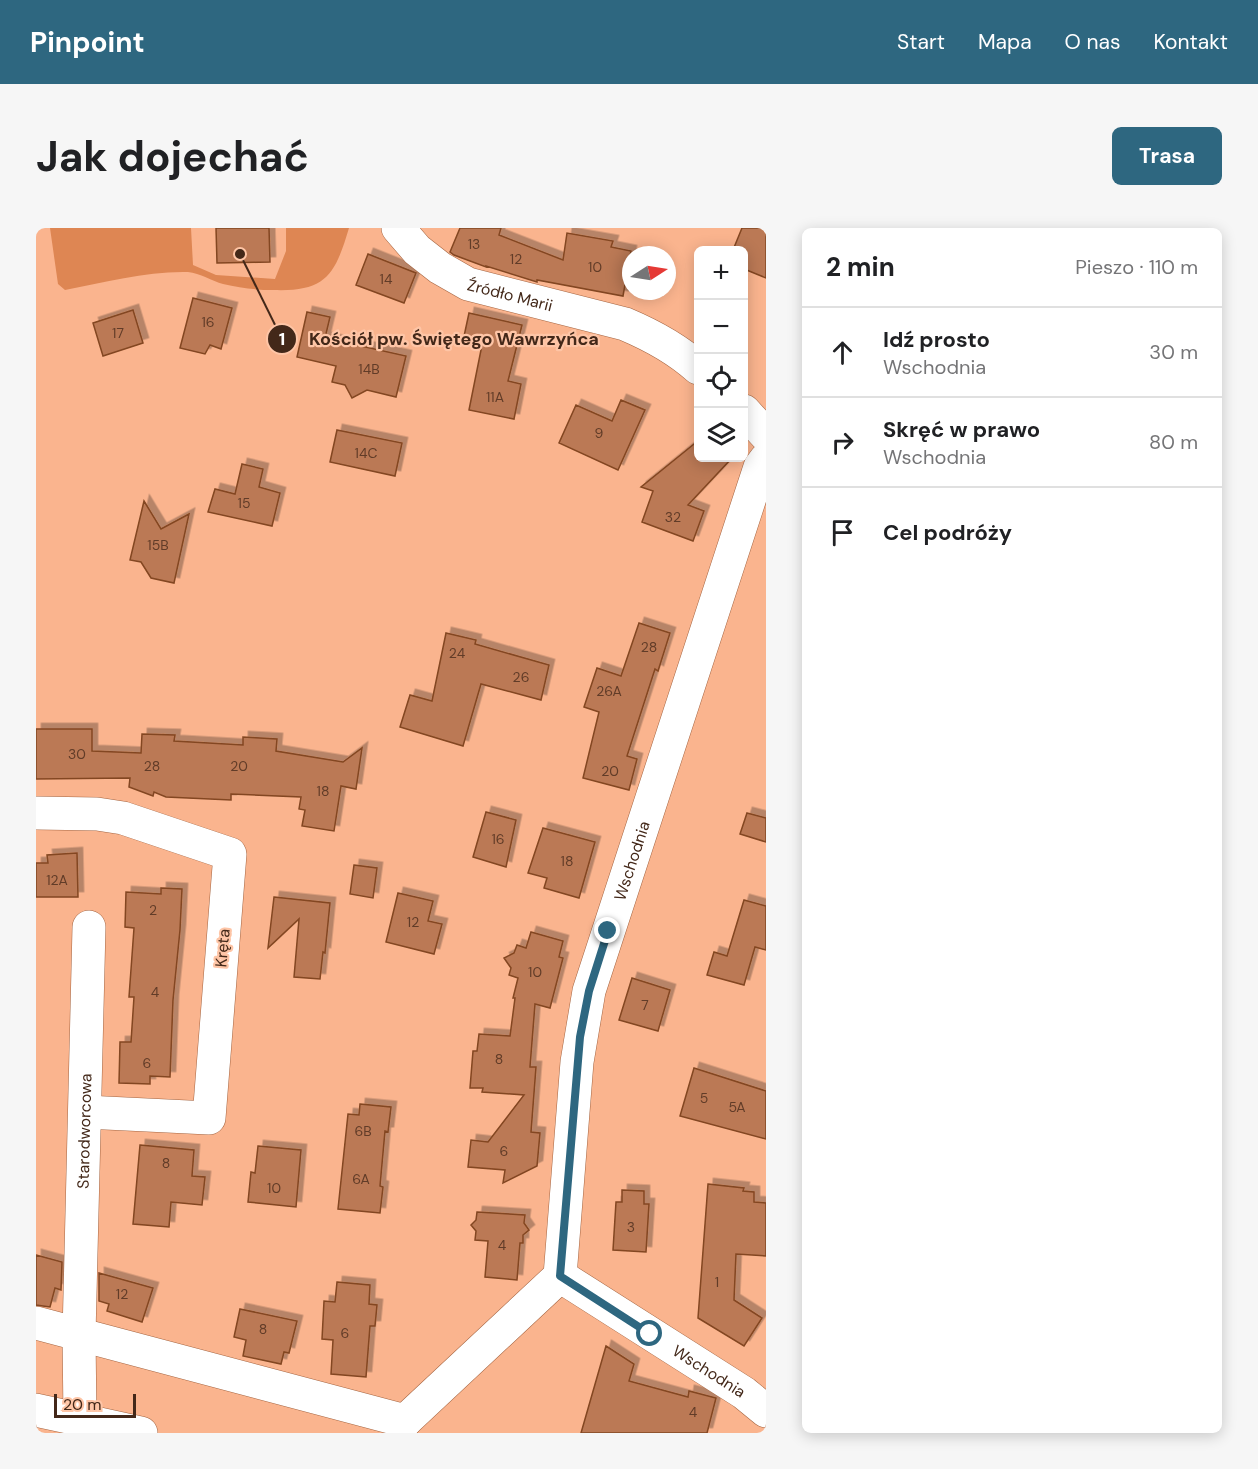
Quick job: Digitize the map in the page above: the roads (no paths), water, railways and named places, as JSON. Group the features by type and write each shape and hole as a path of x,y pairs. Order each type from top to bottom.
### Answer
{"street":[{"name":"Źródło Marii","path":"398,228 417,250 440,268 468,284 625,324 664,344 694,365"},
{"path":"748,415 766,435"},
{"name":"Wschodnia","path":"766,459 760,467 589,991 577,1062 560,1276 744,1393 766,1411"},
{"name":"Kręta","path":"36,813 97,814 123,818 230,854 209,1118 85,1112"},
{"name":"Starodworcowa","path":"80,1419 79,1335 89,927"},
{"path":"36,1323 405,1427 560,1276"},
{"path":"36,1410 141,1433"}],"place":[{"name":"Kościół pw. Świętego Wawrzyńca","path":"240,254"}]}
